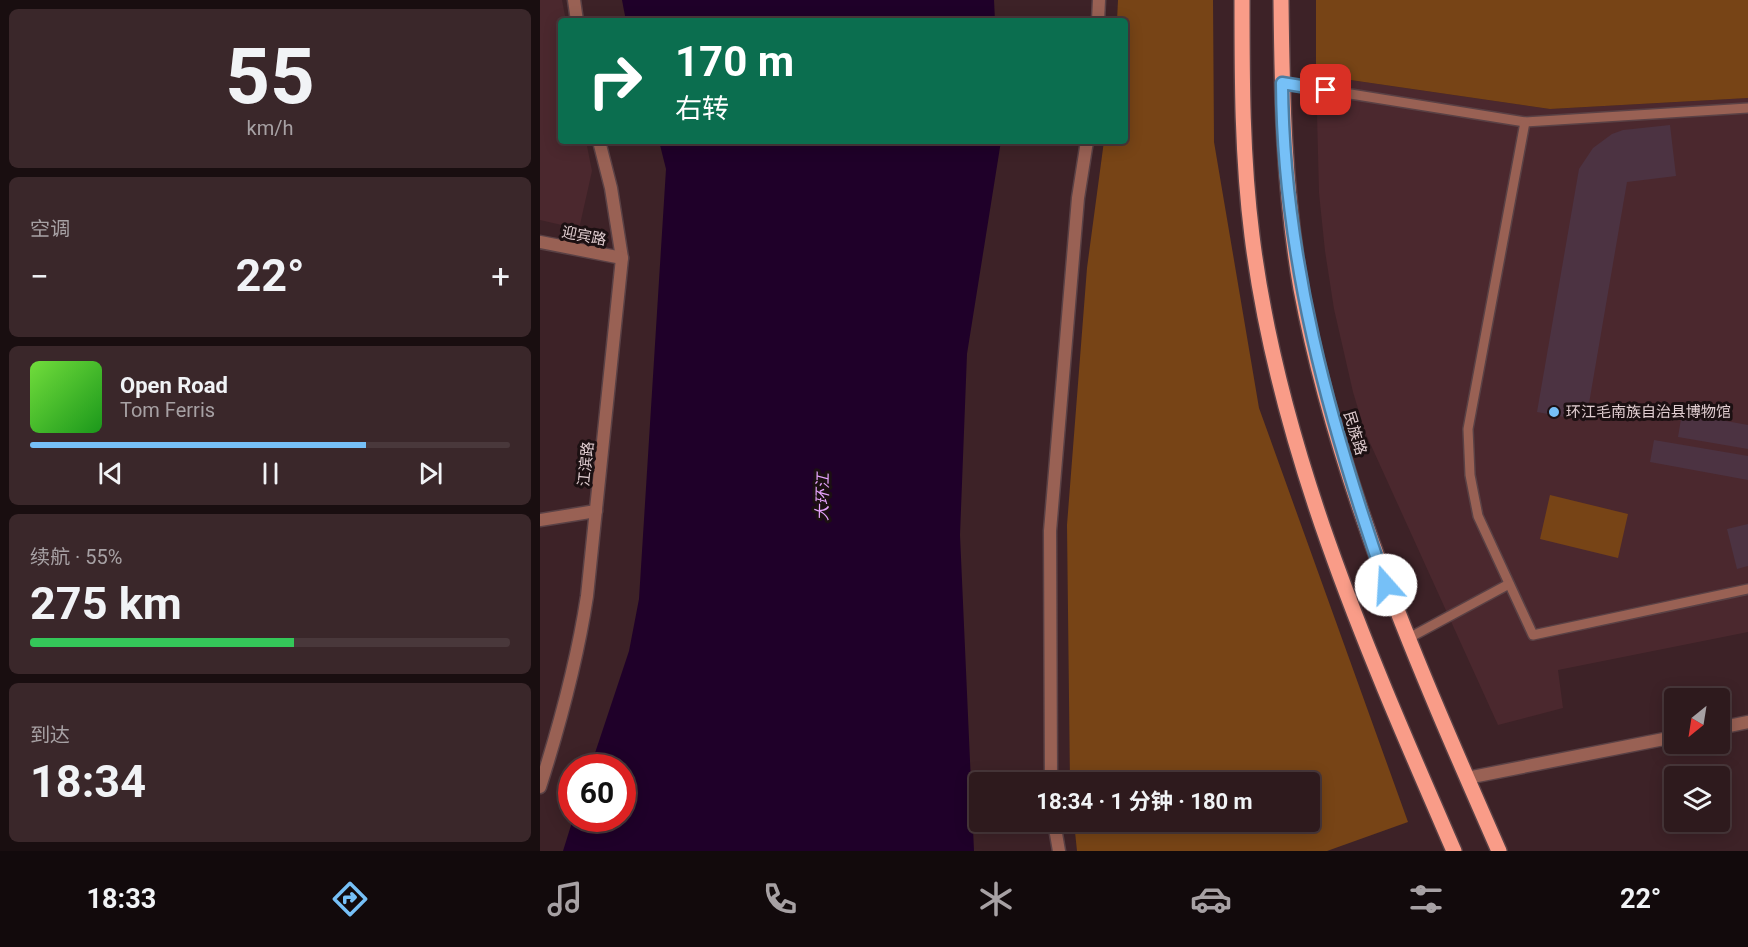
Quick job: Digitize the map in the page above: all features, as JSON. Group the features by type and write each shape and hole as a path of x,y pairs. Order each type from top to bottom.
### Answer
{"main road":[{"path":"1242,0 1241,120 1245,178 1261,295 1283,395 1320,518 1348,598 1392,709 1454,851"},
{"name":"民族路","path":"1281,0 1282,118 1291,220 1313,344 1359,506 1407,639 1498,851"}],"street":[{"path":"574,0 577,18"},
{"path":"1098,18 1100,0"},
{"name":"江滨路","path":"540,787 563,713 579,648 596,511 622,258 611,188 600,144"},
{"path":"1052,772 1050,531 1078,198 1087,144"},
{"name":"迎宾路","path":"540,242 622,258"},
{"path":"540,520 596,511"},
{"path":"1730,726 1748,722"},
{"path":"1467,778 1664,739"},
{"path":"1056,832 1059,851"}],"lane":[{"path":"1282,83 1525,122 1748,108"},
{"path":"1525,122 1468,429 1470,475 1478,516 1509,584 1533,634 1748,589"},
{"path":"1407,639 1509,584"}],"shaded area":[{"path":"540,0 562,0 565,18 558,18 558,144 587,144 592,171 579,229 540,220"},
{"path":"1118,0 1213,0 1214,142 1259,408 1408,822 1327,851 1077,851 1075,832 1320,832 1320,772 1070,772 1067,525 1087,268 1104,144 1128,144 1128,18 1117,18"},
{"path":"1316,0 1748,0 1748,98 1550,109 1316,75"},
{"name":"环江毛南族自治县博物馆","path":"1316,75 1550,109 1748,98 1748,632 1558,670 1563,708 1498,725 1365,432 1353,392 1334,309 1325,251 1319,193"},
{"path":"1550,495 1628,514 1618,558 1540,539"}],"water":[{"path":"622,0 994,0 995,18 625,18"},
{"name":"大环江","path":"660,144 1001,144 967,354 960,535 970,772 969,832 973,832 974,851 563,851 569,832 636,832 636,754 595,754 629,651 639,599 666,169"}],"building":[{"path":"1670,125 1676,176 1627,182 1586,421 1537,412 1579,169 1593,148 1612,134 1623,130"},
{"path":"1682,413 1748,425 1748,449 1678,437"},
{"path":"1654,440 1748,456 1748,480 1650,462"},
{"path":"1748,524 1748,566 1737,569 1727,529"}],"place":[{"name":"环江毛南族自治县博物馆","path":"1554,412"}],"route":[{"path":"1326,90 1282,83 1282,118 1292,232 1301,288 1323,385 1359,506 1386,585"}]}
